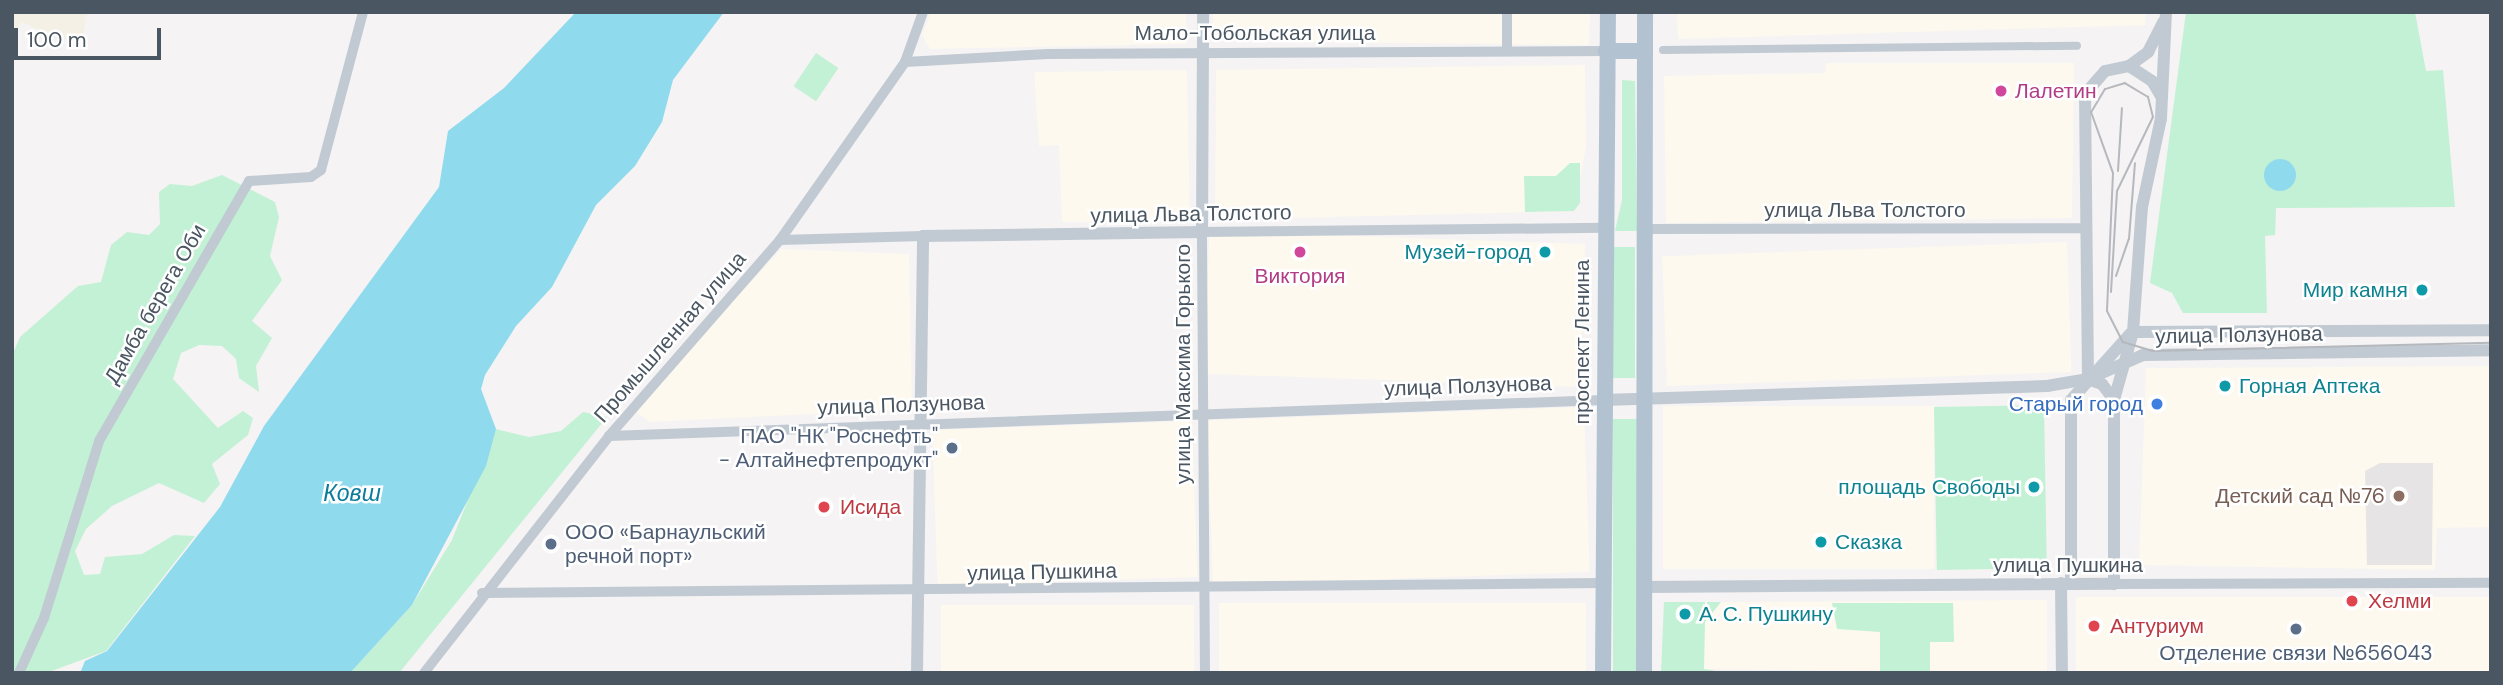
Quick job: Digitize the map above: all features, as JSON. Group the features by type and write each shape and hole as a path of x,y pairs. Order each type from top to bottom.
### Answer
{"main road":[{"name":"проспект Ленина","path":"1603,673 1603,228 1608,12"},
{"path":"1644,673 1645,12"},
{"path":"1606,51 1645,51"}],"street":[{"name":"Дамба берега Оби","path":"19,673 44,618 99,441 249,181 312,177 321,170 363,12"},
{"name":"Промышленная улица","path":"424,673 482,593 609,436 780,240 905,62 923,12"},
{"name":"улица Максима Горького","path":"1203,12 1205,673"},
{"path":"1507,12 1507,51"},
{"path":"2088,379 2082,112 2094,79 2129,66 2148,52 2165,15"},
{"path":"2114,584 2115,400 2122,365 2136,329 2161,96 2165,15"},
{"path":"1663,50 2077,46"},
{"name":"Мало-Тобольская улица","path":"905,62 1203,53 1606,51"},
{"path":"2129,66 2152,80 2161,96"},
{"name":"улица Льва Толстого","path":"780,240 1603,228"},
{"name":"улица Льва Толстого","path":"1645,229 2086,228"},
{"path":"917,673 923,236"},
{"path":"2062,673 2071,400 2136,329"},
{"name":"улица Ползунова","path":"2136,329 2491,330"},
{"name":"улица Ползунова","path":"609,436 1644,399 2088,379 2143,355 2491,350"},
{"path":"2088,379 2102,384 2115,400"},
{"name":"улица Пушкина","path":"482,593 1204,590 1603,583"},
{"name":"улица Пушкина","path":"1644,587 2491,583"}],"shaded area":[{"path":"931,12 1186,12 1187,44 930,49 922,35"},
{"path":"1213,12 1590,12 1589,45 1213,41"},
{"path":"1677,12 2146,12 2145,25 1678,39"},
{"path":"1826,63 2074,63 2072,218 1666,223 1664,76 1825,73"},
{"path":"1585,65 1586,147 1574,211 1215,220 1216,70"},
{"path":"1187,70 1190,222 1062,222 1059,145 1039,146 1034,72"},
{"path":"1209,231 1585,244 1580,387 1204,374"},
{"path":"2067,242 2072,372 1667,386 1662,256"},
{"path":"781,249 909,254 912,409 650,422 633,410"},
{"path":"2491,366 2491,527 2437,528 2435,570 2139,565 2146,368"},
{"path":"1663,406 1934,406 1934,569 1663,569"},
{"path":"1584,407 1590,572 1213,585 1207,420"},
{"path":"1192,421 1197,577 938,586 932,430"},
{"name":"Детский сад №76","path":"2380,463 2433,463 2432,565 2367,565 2365,471"},
{"path":"2076,597 2491,597 2491,673 2076,673"},
{"path":"2047,600 2047,673 1704,669 1705,622 1721,602"},
{"path":"1219,603 1586,603 1586,673 1219,673"},
{"path":"941,605 1194,605 1194,673 941,673"}],"green space":[{"path":"2186,12 2415,12 2426,71 2443,70 2455,207 2276,208 2275,235 2265,236 2267,313 2183,313 2172,293 2150,283"},
{"path":"816,53 838,68 816,101 794,86"},
{"path":"1622,80 1635,81 1637,231 1615,231 1622,200"},
{"path":"1570,163 1580,163 1580,203 1574,211 1525,212 1524,176 1556,176"},
{"path":"222,175 275,202 279,217 270,256 282,280 252,321 272,338 256,366 259,392 239,378 236,359 222,346 199,345 181,353 173,379 218,428 243,411 253,418 248,435 212,464 220,484 204,503 159,483 112,506 86,529 75,551 84,575 100,574 105,557 142,554 174,535 195,536 106,651 46,673 12,673 12,356 20,337 78,286 101,282 111,245 127,232 149,235 160,224 159,192 170,184 192,186"},
{"path":"1613,247 1635,247 1635,378 1613,378"},
{"path":"2044,405 2047,568 1937,570 1934,407"},
{"path":"583,412 607,417 399,673 350,673 412,605 452,540 496,429 529,437 561,431"},
{"path":"1613,419 1637,419 1637,673 1613,673"},
{"path":"1664,602 1721,602 1705,622 1704,669 1728,673 1661,673"},
{"path":"1832,603 1953,603 1954,642 1930,642 1930,673 1880,673 1880,632 1837,629"}],"sand":[{"path":"12,14 87,14 83,34 62,40 22,22 12,38"}],"water":[{"name":"Ковш","path":"576,12 724,12 673,80 662,122 635,166 596,205 552,287 516,326 485,375 481,389 496,429 486,466 412,605 350,673 80,673 85,661 107,651 220,507 264,426 439,187 448,131 504,88"},
{"path":"2280,159 2291,164 2296,175 2291,186 2280,191 2269,186 2264,175 2269,164"}],"tram line":[{"path":"2111,292 2117,191 2153,117 2148,97 2125,83 2105,89 2091,112 2113,173 2107,311 2123,342 2153,351 2491,343"},
{"path":"2118,171 2122,108"},
{"path":"2116,276 2129,239 2135,163"}],"place":[{"name":"Лалетин","path":"2001,91"},
{"name":"Виктория","path":"1300,252"},
{"name":"Музей-город","path":"1545,252"},
{"name":"Мир камня","path":"2422,290"},
{"name":"Горная Аптека","path":"2225,386"},
{"name":"Старый город","path":"2157,404"},
{"name":"ПАО \"НК \"Роснефть\" - Алтайнефтепродукт\"","path":"952,448"},
{"name":"площадь Свободы","path":"2034,487"},
{"name":"Детский сад №76","path":"2399,496"},
{"name":"Исида","path":"824,507"},
{"name":"Сказка","path":"1821,542"},
{"name":"ООО «Барнаульский речной порт»","path":"551,544"},
{"name":"Хелми","path":"2352,601"},
{"name":"А. С. Пушкину","path":"1685,614"},
{"name":"Антуриум","path":"2094,626"},
{"name":"Отделение связи №656043","path":"2296,629"}]}
